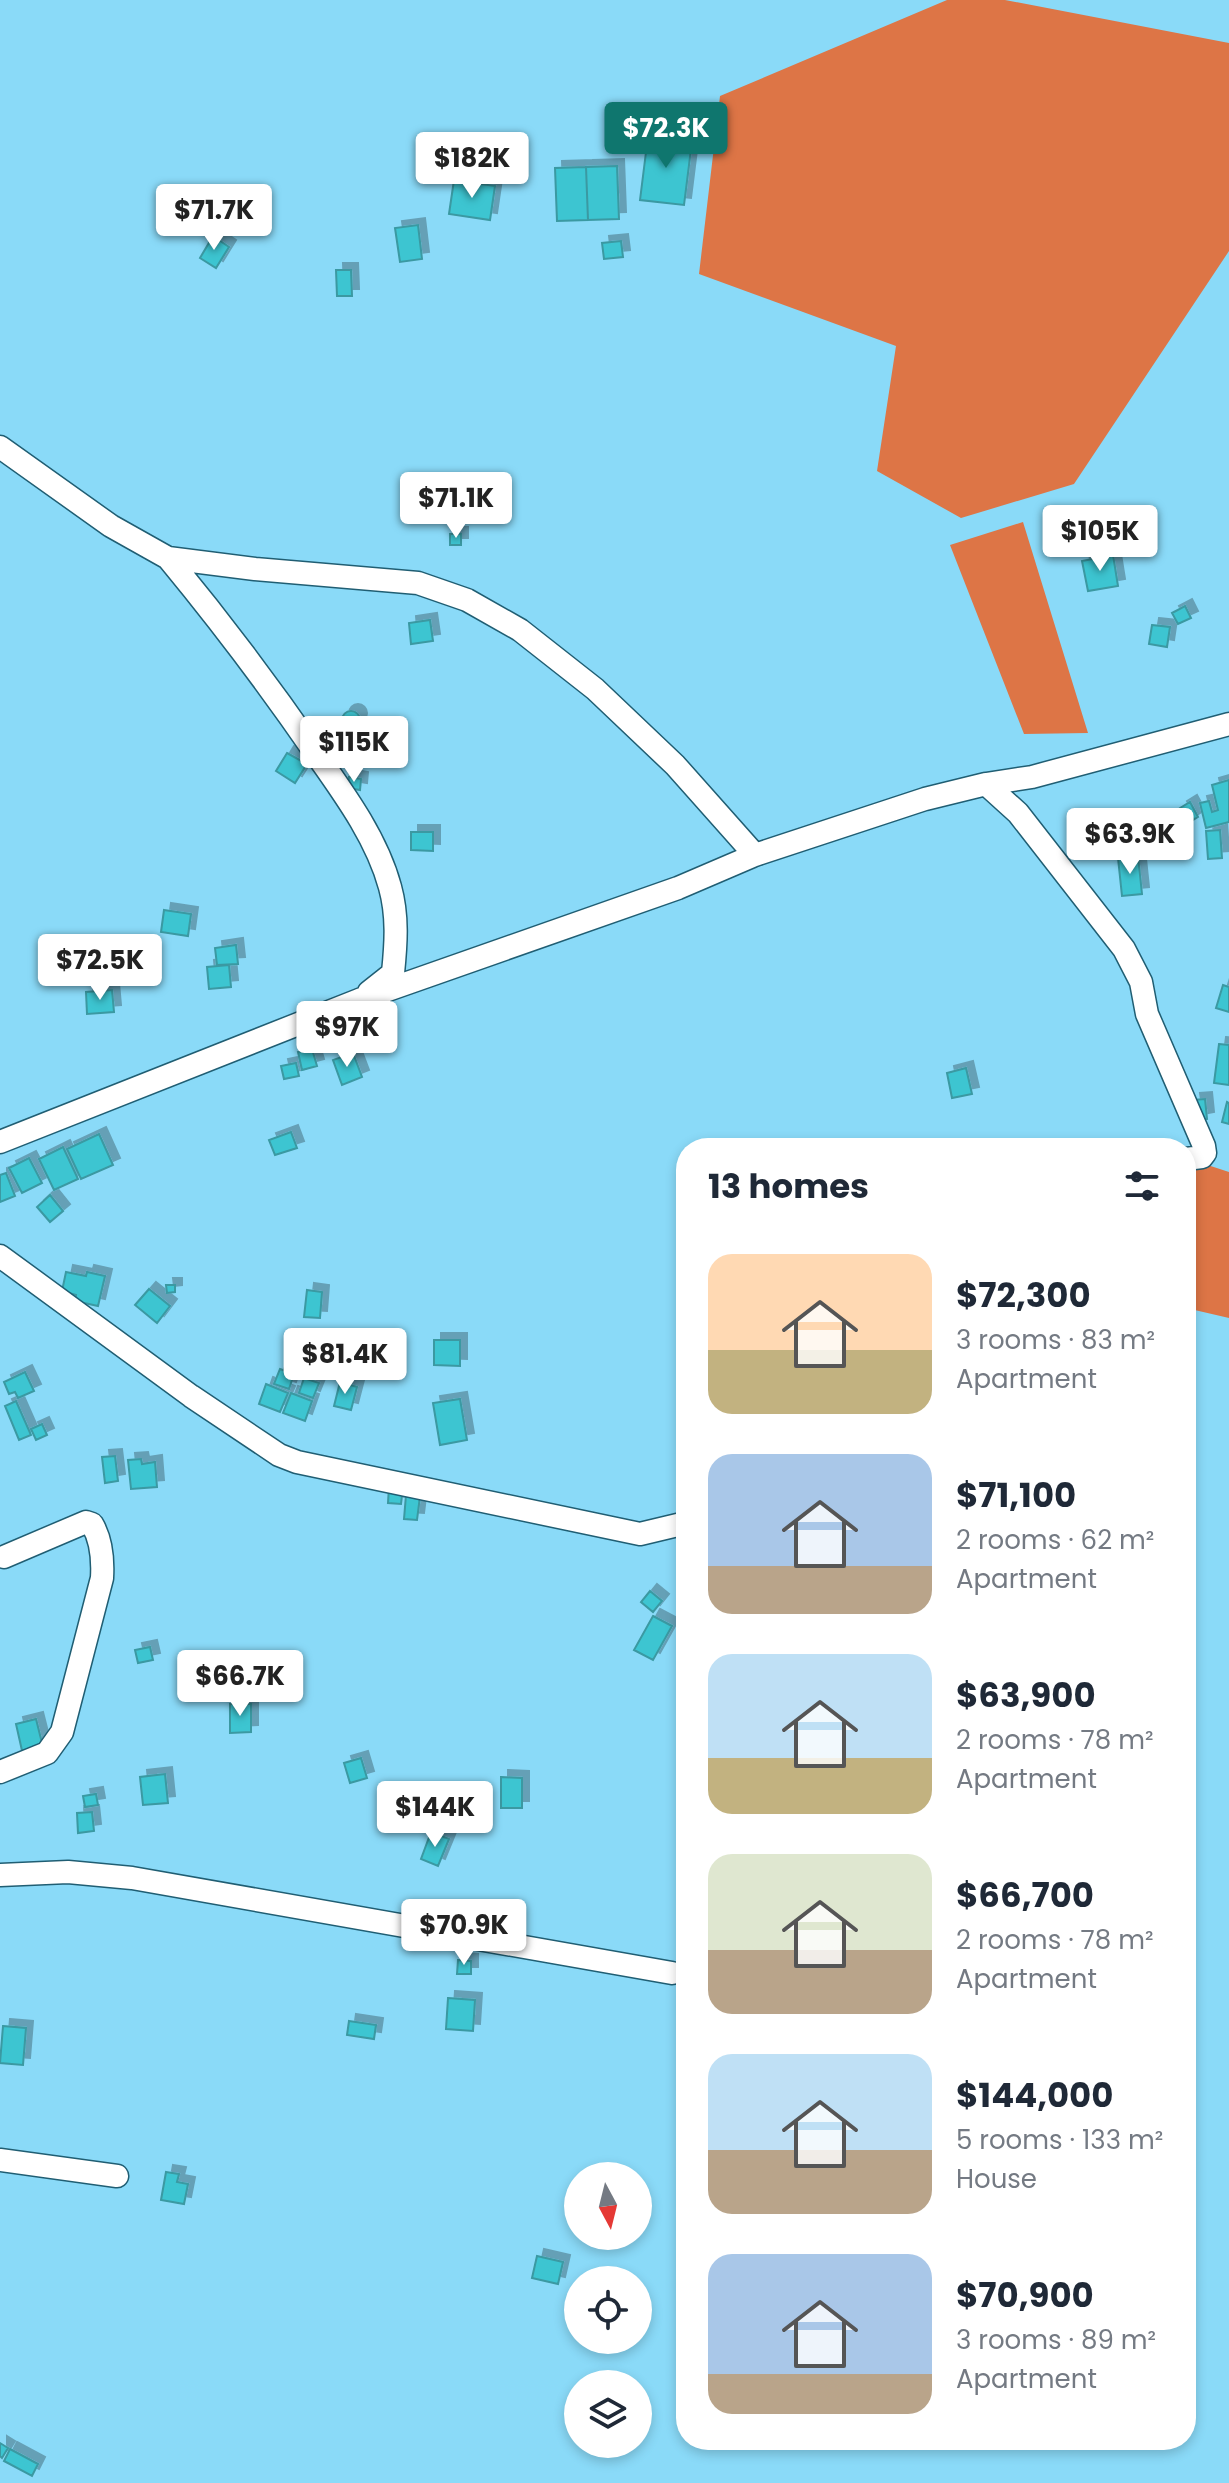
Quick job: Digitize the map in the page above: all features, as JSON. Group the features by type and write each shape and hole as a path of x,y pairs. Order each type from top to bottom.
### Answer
{"street":[{"path":"0,447 111,526 168,558 418,583 467,600 520,630 595,689 675,765 755,855"},
{"path":"168,558 297,726 341,789 376,850 390,887 396,915 393,973 359,1000"},
{"path":"0,1142 359,1000 678,888 755,855 859,819 1229,724"},
{"path":"986,784 1018,813 1124,949 1141,982 1147,1014 1204,1146 1205,1153 1196,1158"},
{"path":"0,1256 191,1396 279,1455 297,1462 640,1534 676,1525"},
{"path":"0,1772 47,1753 62,1732 103,1568 97,1531 86,1522 4,1557"},
{"path":"0,1875 68,1872 120,1876 672,1973"},
{"path":"0,2160 117,2176"}],"shaded area":[{"path":"947,0 1005,0 1229,43 1229,251 1074,484 961,518 877,471 896,346 699,274 720,96"},
{"path":"1023,522 1088,733 1024,734 950,545"},
{"path":"1196,1161 1229,1172 1229,1318 1196,1310"}],"building":[{"path":"648,136 692,141 684,205 640,200"},
{"path":"617,166 619,219 588,220 586,167"},
{"path":"586,167 588,220 557,221 555,168"},
{"path":"454,180 495,186 490,220 449,214"},
{"path":"173,199 187,209 178,221 165,211"},
{"path":"418,225 422,259 400,262 395,228"},
{"path":"213,236 229,247 216,268 200,258"},
{"path":"621,241 623,257 604,259 602,243"},
{"path":"336,270 351,270 352,296 337,296"},
{"path":"1136,530 1137,542 1123,543 1122,531"},
{"path":"450,534 461,534 461,545 450,545"},
{"path":"1114,535 1119,547 1102,554 1098,541"},
{"path":"1113,555 1118,586 1088,591 1082,561"},
{"path":"1185,606 1191,618 1178,624 1172,613"},
{"path":"430,620 433,641 411,644 409,623"},
{"path":"1152,625 1170,627 1167,647 1149,644"},
{"path":"351,711 360,720 351,729 342,720"},
{"path":"287,753 307,764 295,783 276,771"},
{"path":"349,777 361,779 360,790 348,788"},
{"path":"1229,780 1229,822 1206,828 1200,803 1209,801 1212,812 1218,810 1212,785"},
{"path":"1190,802 1198,817 1188,823 1180,808"},
{"path":"1220,830 1222,858 1208,859 1206,831"},
{"path":"411,832 433,832 433,851 411,850"},
{"path":"1138,856 1142,894 1122,896 1118,858"},
{"path":"164,910 191,914 188,936 161,932"},
{"path":"236,945 238,964 217,965 215,948"},
{"path":"229,965 231,987 209,989 207,967"},
{"path":"1223,985 1229,987 1229,1012 1216,1008"},
{"path":"112,990 114,1012 87,1014 86,992"},
{"path":"1219,1044 1229,1045 1229,1085 1214,1083"},
{"path":"312,1049 317,1066 302,1070 298,1052"},
{"path":"353,1053 362,1077 342,1085 333,1060"},
{"path":"296,1063 299,1076 284,1079 281,1066"},
{"path":"966,1068 972,1094 952,1098 947,1073"},
{"path":"1205,1099 1207,1119 1196,1121 1193,1100"},
{"path":"1229,1103 1229,1124 1222,1122"},
{"path":"291,1132 297,1148 275,1155 269,1140"},
{"path":"99,1134 113,1165 81,1179 67,1149"},
{"path":"63,1147 78,1179 54,1190 39,1159"},
{"path":"29,1158 42,1183 22,1193 9,1168"},
{"path":"6,1173 15,1196 0,1202 0,1175"},
{"path":"50,1195 63,1211 50,1222 37,1207"},
{"path":"66,1272 105,1276 98,1306 75,1301 76,1295 62,1291"},
{"path":"166,1285 175,1285 175,1292 167,1293"},
{"path":"149,1289 170,1306 157,1323 135,1305"},
{"path":"307,1290 322,1292 320,1318 304,1317"},
{"path":"434,1340 460,1340 460,1366 434,1365"},
{"path":"280,1369 294,1374 289,1389 274,1384"},
{"path":"25,1372 34,1391 18,1398 15,1392 9,1394 4,1382"},
{"path":"304,1378 319,1383 313,1398 299,1393"},
{"path":"340,1382 357,1387 351,1410 334,1406"},
{"path":"266,1384 288,1393 280,1412 259,1404"},
{"path":"291,1393 312,1401 305,1421 283,1413"},
{"path":"460,1399 467,1440 440,1445 433,1403"},
{"path":"16,1401 31,1435 19,1440 5,1406"},
{"path":"42,1424 47,1435 36,1440 31,1429"},
{"path":"115,1456 118,1481 105,1483 102,1457"},
{"path":"141,1459 142,1464 155,1462 157,1487 131,1489 128,1460"},
{"path":"389,1486 403,1487 401,1504 388,1503"},
{"path":"406,1495 420,1496 417,1520 404,1519"},
{"path":"650,1591 662,1601 653,1612 641,1602"},
{"path":"653,1616 672,1626 653,1660 634,1650"},
{"path":"150,1647 153,1660 138,1663 135,1650"},
{"path":"230,1704 251,1704 251,1732 230,1733"},
{"path":"36,1719 44,1751 23,1755 16,1724"},
{"path":"361,1758 367,1778 350,1783 344,1763"},
{"path":"165,1774 168,1803 143,1805 140,1777"},
{"path":"501,1777 522,1778 522,1808 501,1808"},
{"path":"96,1794 98,1805 85,1807 83,1796"},
{"path":"92,1812 94,1831 78,1833 77,1813"},
{"path":"431,1832 449,1839 438,1866 421,1859"},
{"path":"458,1960 471,1961 471,1974 457,1974"},
{"path":"448,1998 475,2000 473,2031 446,2029"},
{"path":"349,2021 376,2025 374,2039 347,2035"},
{"path":"3,2026 26,2028 23,2065 0,2063"},
{"path":"166,2172 179,2174 177,2182 188,2184 184,2204 161,2200"},
{"path":"537,2256 563,2262 558,2284 532,2278"},
{"path":"0,2443 8,2448 2,2458 0,2456"},
{"path":"10,2449 38,2464 32,2476 4,2461"}]}
